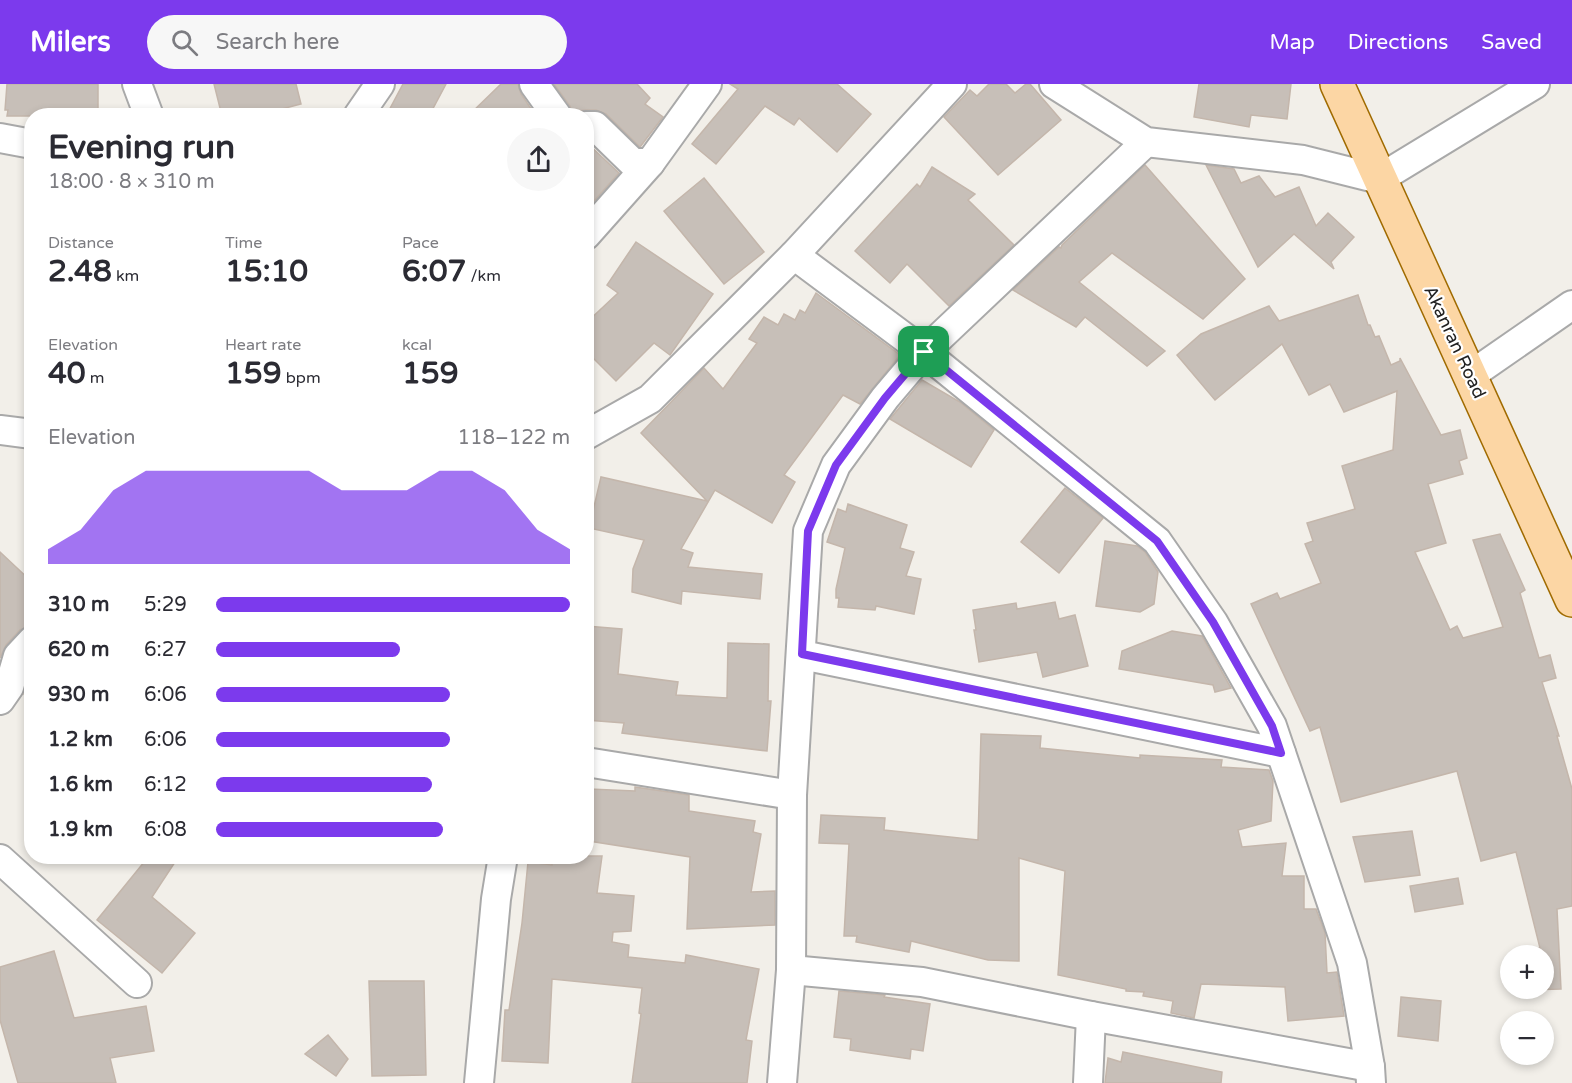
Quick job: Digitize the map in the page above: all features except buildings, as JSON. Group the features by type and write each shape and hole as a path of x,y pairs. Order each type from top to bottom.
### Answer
{"main road":[{"name":"Akanran Road","path":"1337,84 1379,179 1569,583"}],"street":[{"path":"137,84 146,108"},
{"path":"364,108 380,84"},
{"path":"534,84 551,108"},
{"path":"594,225 650,163 707,84"},
{"path":"594,427 650,399 794,255 952,84"},
{"path":"1054,84 1146,142 1303,160 1379,179 1535,84"},
{"path":"594,126 633,163 650,163"},
{"path":"0,138 24,142"},
{"path":"782,1083 791,970 792,795 808,531 836,465 885,398 924,352 1146,142"},
{"path":"791,970 922,982 1370,1075 1352,963 1272,726 1213,622 1157,541 924,352 794,255"},
{"path":"1471,375 1572,305"},
{"path":"0,430 24,433"},
{"path":"0,700 9,687 18,656 24,650"},
{"path":"802,654 1281,753"},
{"path":"594,763 792,795"},
{"path":"0,859 137,983"},
{"path":"479,1083 496,899 502,864"},
{"path":"1088,1083 1091,1016"}],"route":[{"path":"924,352 1157,541 1213,622 1272,726 1281,753 802,654 808,531 836,465 885,398 924,352"}]}
